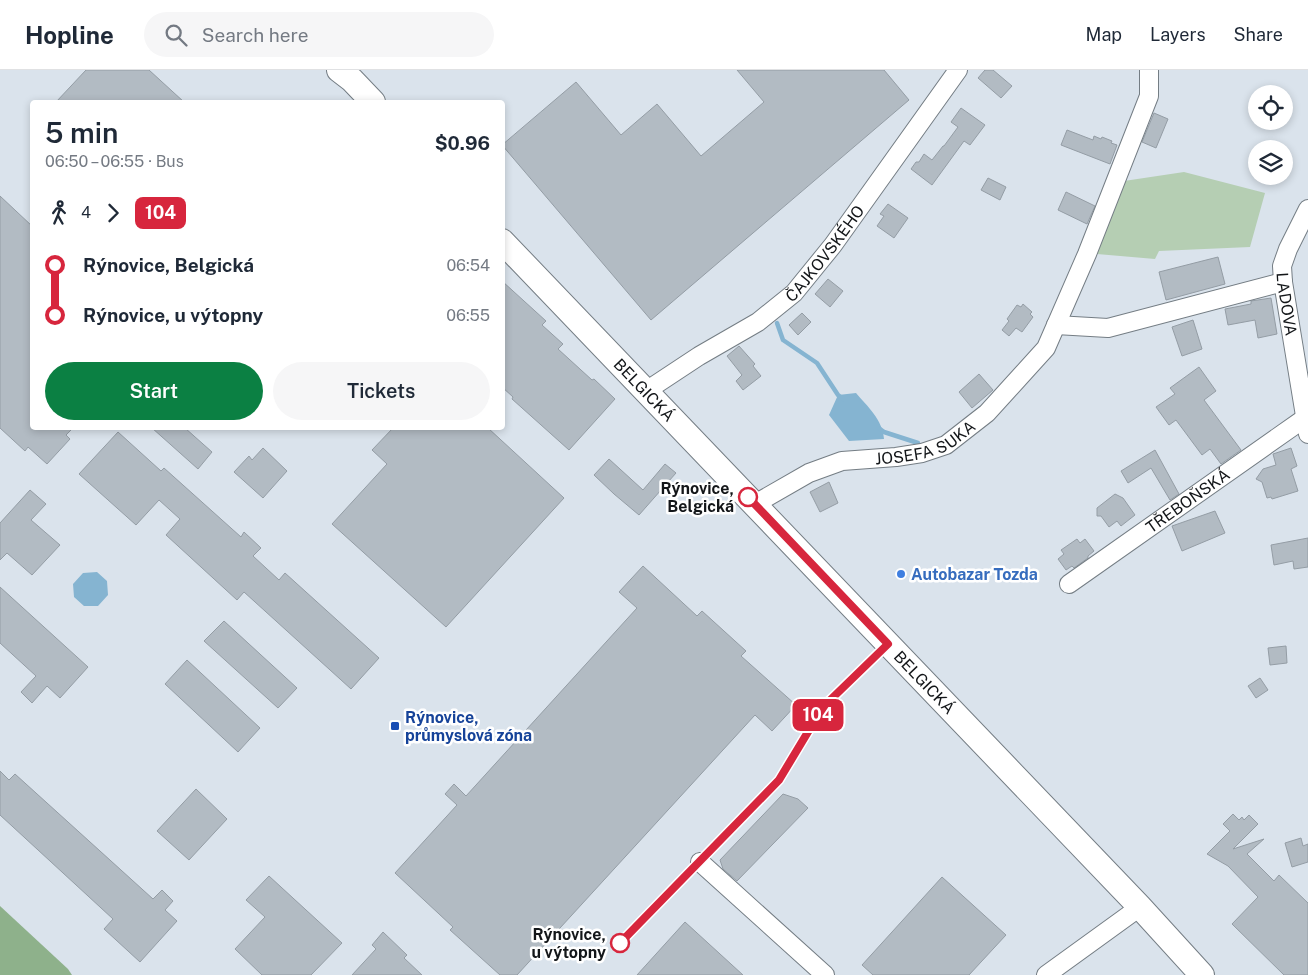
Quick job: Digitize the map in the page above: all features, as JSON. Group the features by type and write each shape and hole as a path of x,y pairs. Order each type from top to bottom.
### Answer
{"street":[{"name":"ČAJKOVSKÉHO","path":"646,390 758,322 794,293 833,245 958,70"},
{"name":"JOSEFA SUKA","path":"754,504 809,473 842,461 896,457 946,445 987,413 1046,348 1087,254 1149,96 1149,70"},
{"path":"347,73 371,100"},
{"name":"LADOVA","path":"1307,426 1282,266 1308,209"},
{"name":"BELGICKÁ","path":"505,244 1140,907 1202,975"},
{"path":"1056,325 1108,328 1283,282"},
{"name":"TŘEBOŇSKÁ","path":"1069,584 1307,426"},
{"path":"700,862 825,975"},
{"path":"1046,975 1140,907"}],"green space":[{"path":"1184,172 1265,193 1250,247 1159,251 1155,259 1097,254 1124,181"},
{"path":"0,906 68,969 72,975 0,975"}],"water":[{"path":"856,393 878,420 884,439 849,441 829,415 838,395"},
{"path":"97,572 107,581 108,595 98,606 84,606 74,597 73,584 83,573"}],"building":[{"path":"86,70 149,70 182,100 58,100"},
{"path":"737,70 884,70 909,100 651,320 505,149 505,142 576,82 621,135 657,104 701,156 764,102"},
{"path":"985,70 993,70 1012,86 1001,98 978,78"},
{"path":"961,108 985,125 970,145 964,141 932,185 911,169 924,154 932,160 944,146 958,127 951,122"},
{"path":"1154,113 1168,119 1156,148 1142,142"},
{"path":"1067,130 1093,140 1094,136 1112,141 1111,143 1117,145 1110,164 1061,145"},
{"path":"988,178 1006,187 1000,200 981,190"},
{"path":"1066,192 1095,206 1087,224 1058,210"},
{"path":"0,196 30,224 30,430 71,430 66,435 70,439 47,464 28,447 25,451 0,428"},
{"path":"888,204 908,218 894,238 877,226 884,216 880,214"},
{"path":"1218,257 1225,284 1166,300 1159,272"},
{"path":"828,279 843,291 830,307 815,294"},
{"path":"505,284 546,321 542,325 563,344 558,349 615,399 569,450 512,399 513,397 505,390"},
{"path":"1271,298 1277,334 1258,338 1255,320 1228,325 1225,309 1251,304 1251,301"},
{"path":"1023,304 1032,312 1030,314 1033,317 1022,332 1016,328 1009,336 1002,330 1017,305 1021,307"},
{"path":"802,313 811,322 798,335 789,325"},
{"path":"1193,320 1202,349 1182,356 1172,327"},
{"path":"739,346 755,364 753,366 761,376 743,390 736,381 742,375 727,356"},
{"path":"1199,367 1216,391 1204,400 1241,450 1221,464 1210,449 1202,455 1176,420 1169,425 1156,407 1175,394 1170,388"},
{"path":"979,374 993,390 972,408 959,392"},
{"path":"154,430 187,430 212,452 198,469"},
{"path":"391,430 490,430 564,498 446,627 332,524 387,464 372,450"},
{"path":"118,432 161,471 164,468 241,537 244,532 261,548 253,556 279,580 285,573 379,658 351,689 244,592 237,600 166,535 180,519 159,500 136,525 79,474"},
{"path":"263,448 287,471 263,498 234,472 249,456 252,460"},
{"path":"1291,448 1297,466 1291,469 1298,491 1272,499 1271,497 1267,498 1262,482 1256,479 1263,469 1276,465 1273,454"},
{"path":"1155,450 1179,494 1170,500 1151,468 1128,483 1121,471"},
{"path":"609,459 643,490 665,464 676,473 639,515 594,475"},
{"path":"829,482 838,503 820,512 810,492"},
{"path":"30,490 46,504 31,520 60,545 32,575 7,553 0,560 0,523"},
{"path":"1115,494 1123,498 1135,515 1121,526 1117,521 1109,527 1101,516 1097,516 1097,508"},
{"path":"1215,511 1225,533 1182,551 1172,526"},
{"path":"1308,538 1308,567 1294,569 1293,561 1274,565 1271,545"},
{"path":"1077,539 1080,543 1085,539 1094,551 1074,568 1072,566 1066,570 1058,559 1064,554 1061,550"},
{"path":"643,566 697,616 702,611 746,651 741,656 796,705 772,731 755,715 517,975 500,975 450,930 453,927 395,873 457,805 445,794 454,784 466,796 637,608 619,592"},
{"path":"0,587 88,667 60,698 47,686 32,703 21,692 36,676 0,643"},
{"path":"224,621 297,688 278,708 204,641"},
{"path":"1286,646 1287,663 1270,665 1268,648"},
{"path":"187,660 260,728 238,752 165,684"},
{"path":"1260,678 1268,690 1256,698 1248,686"},
{"path":"0,771 9,780 15,774 153,899 162,890 173,901 165,910 177,921 140,962 104,929 113,919 0,815"},
{"path":"196,789 227,819 189,860 157,831"},
{"path":"783,794 798,799 808,808 737,881 723,869 720,860"},
{"path":"1233,814 1239,820 1242,817 1244,820 1249,815 1258,824 1233,849 1264,839 1247,854 1274,881 1279,875 1308,903 1308,975 1284,975 1232,924 1258,897 1228,866 1207,854 1230,831 1223,824"},
{"path":"1301,838 1303,846 1308,844 1308,862 1292,867 1285,843"},
{"path":"269,876 342,943 311,975 262,975 235,949 265,917 246,900"},
{"path":"942,877 1006,935 969,975 873,975 862,965"},
{"path":"685,922 743,975 637,975"},
{"path":"383,932 407,955 404,958 422,975 352,975 376,949 372,945"}],"waterway":[{"path":"777,323 783,340 817,363 838,395 843,399"},
{"path":"880,429 918,443"}],"bus line":[{"name":"104","path":"620,943 779,780 823,707 888,644 748,497"}],"place":[{"name":"Rýnovice, Belgická","path":"748,497"},
{"name":"Autobazar Tozda","path":"901,574"},
{"name":"Rýnovice, průmyslová zóna","path":"395,726"},
{"name":"Rýnovice, u výtopny","path":"620,943"}]}
